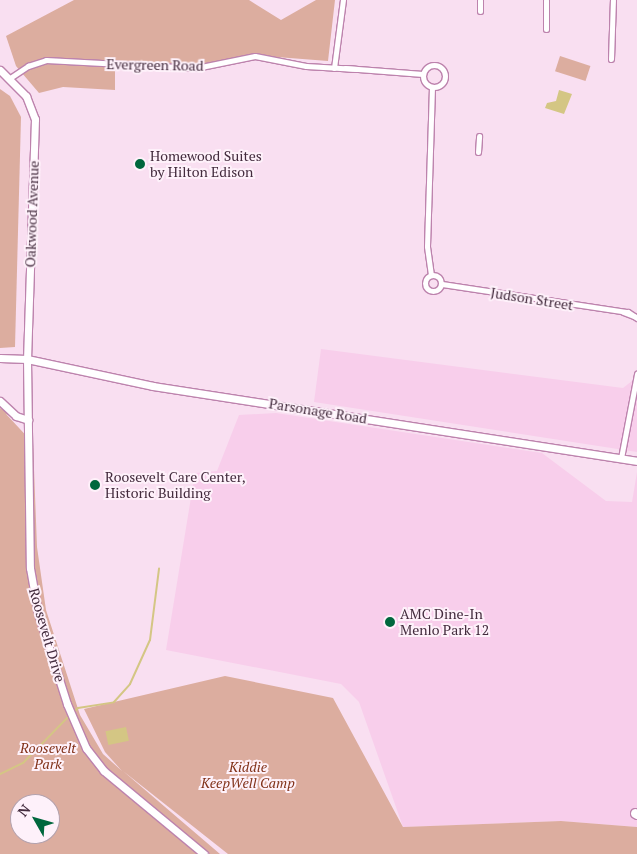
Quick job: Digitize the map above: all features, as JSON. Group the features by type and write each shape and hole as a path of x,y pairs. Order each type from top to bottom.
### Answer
{"street":[{"path":"334,68 343,0"},
{"path":"480,0 480,11"},
{"path":"546,0 546,29"},
{"path":"611,59 613,0"},
{"name":"Evergreen Road","path":"10,78 28,66 46,60 196,68 255,56 306,66 423,74 430,66 444,70 442,84 432,88"},
{"path":"0,70 10,78"},
{"path":"423,74 424,81 432,88 428,246 431,275"},
{"name":"Oakwood Avenue","path":"10,78 31,103 35,119 27,359"},
{"path":"478,152 479,136"},
{"path":"431,275 439,277 442,284 434,292 427,289 425,281 431,275"},
{"name":"Judson Street","path":"442,284 622,312 636,317"},
{"name":"Parsonage Road","path":"0,358 27,359 129,382 637,461"},
{"name":"Roosevelt Drive","path":"27,359 31,579 38,613 72,718 86,748 104,771 204,854"},
{"path":"622,458 637,374"},
{"path":"0,401 16,416 28,420"}],"shaded area":[{"path":"559,90 572,94 564,114 545,108 547,103 556,101"},
{"path":"321,349 623,388 637,377 637,452 314,402"},
{"path":"276,413 542,453 606,501 632,502 637,472 637,827 561,821 403,827 359,702 341,684 166,650 195,473 217,471 239,415"},
{"path":"126,727 129,741 108,745 105,731"}],"green space":[{"path":"74,0 249,0 281,20 316,0 335,0 328,61 252,55 197,68 115,65 115,90 63,87 39,93 16,66 6,36"},
{"path":"560,56 590,66 585,81 555,71"},
{"path":"0,89 10,96 21,117 15,347 0,348"},
{"path":"0,408 16,418 6,414 33,443 37,547 46,610 80,715 103,754 122,771 105,752 84,709 225,676 333,698 403,827 561,821 637,827 637,854 228,854 123,771 220,854 0,854"}],"waterway":[{"path":"73,713 78,708 114,702 130,684 150,640 159,569"},
{"path":"0,774 23,763 69,716"}],"place":[{"name":"Homewood Suites by Hilton Edison","path":"140,164"},
{"name":"Roosevelt Care Center, Historic Building","path":"95,485"},
{"name":"AMC Dine-In Menlo Park 12","path":"390,622"}],"park label":[{"name":"Roosevelt Park","path":"48,756"},
{"name":"Kiddie KeepWell Camp","path":"248,776"}]}
